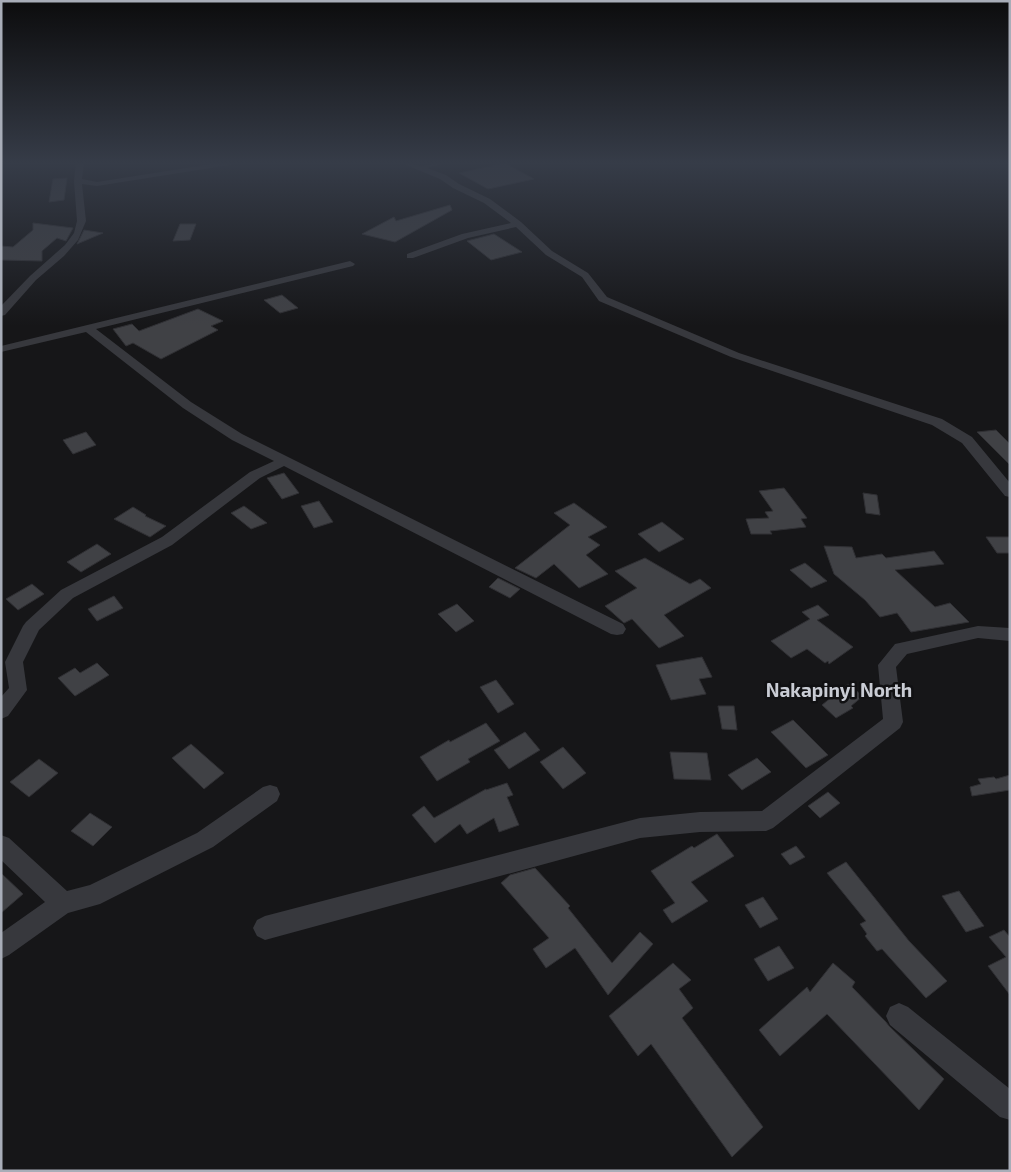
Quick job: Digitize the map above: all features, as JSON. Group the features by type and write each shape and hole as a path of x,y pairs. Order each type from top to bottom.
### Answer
{"street":[{"path":"1,313 34,276 66,250 77,235 82,222 81,217"},
{"path":"508,217 549,252 585,275 603,299 735,355 937,422 967,440 1010,493"},
{"path":"410,256 465,236 518,224"},
{"path":"1,349 316,274 350,264"},
{"path":"88,328 187,405 237,437 617,629"},
{"path":"1,711 18,690 14,662 32,626 67,594 167,542 255,475 285,461"},
{"path":"265,928 640,828 700,822 766,821 893,722 887,665 901,648 978,632 1010,635"},
{"path":"1,947 62,903 92,896 205,840 270,794"},
{"path":"1,845 62,903"},
{"path":"899,1016 1010,1107"}],"building":[{"path":"394,217 396,221 411,217 440,217 395,242 362,234"},
{"path":"33,223 73,228 66,241 57,238 42,251 42,261 1,260 1,246 13,247 33,230"},
{"path":"180,224 196,224 190,240 173,241"},
{"path":"84,230 103,233 77,244"},
{"path":"494,234 522,252 491,260 467,241"},
{"path":"282,295 298,308 280,313 264,300"},
{"path":"198,309 223,321 211,326 218,330 161,359 133,343 126,346 113,329 132,324 139,331"},
{"path":"996,430 1010,444 1010,465 977,432"},
{"path":"86,432 96,445 73,454 63,440"},
{"path":"284,473 299,493 282,499 267,478"},
{"path":"784,488 807,518 801,519 806,527 770,531 772,534 751,534 746,519 769,518 765,512 773,511 759,491"},
{"path":"863,493 877,495 880,515 866,513"},
{"path":"319,501 333,522 314,528 301,506"},
{"path":"574,503 607,527 588,537 600,545 586,555 608,574 579,588 554,564 536,578 515,568 570,525 554,513"},
{"path":"244,506 267,523 251,529 231,513"},
{"path":"133,507 145,516 166,526 150,537 114,519"},
{"path":"662,522 684,539 659,552 638,534"},
{"path":"986,537 1010,537 1010,553 997,553"},
{"path":"97,544 111,554 81,572 67,562"},
{"path":"824,546 852,547 856,558 882,554 886,558 934,551 944,564 895,570 935,607 950,603 969,622 911,632 897,613 880,617 865,600 834,574"},
{"path":"645,558 690,584 700,579 711,588 664,615 684,636 659,648 632,619 624,623 605,606 637,588 615,571"},
{"path":"805,563 827,581 811,588 790,570"},
{"path":"498,578 520,589 510,598 489,587"},
{"path":"32,584 44,594 18,610 6,599"},
{"path":"114,596 123,608 97,621 88,609"},
{"path":"457,604 474,621 456,632 438,614"},
{"path":"818,605 829,615 817,620 853,647 829,664 828,661 825,663 807,649 791,658 771,641 810,619 802,612"},
{"path":"702,657 712,677 699,679 706,694 671,700 656,665"},
{"path":"97,663 109,675 75,696 58,678 75,668 80,673"},
{"path":"496,680 514,704 498,713 480,687"},
{"path":"848,684 863,696 851,706 853,708 836,718 822,705"},
{"path":"718,706 734,706 737,730 722,729"},
{"path":"793,720 828,755 806,768 771,732"},
{"path":"486,723 500,741 468,759 470,762 437,781 420,757 449,740 450,742"},
{"path":"525,732 540,750 509,769 494,750"},
{"path":"191,744 224,773 204,789 172,758"},
{"path":"563,747 586,773 563,789 540,762"},
{"path":"670,752 707,753 711,780 674,779"},
{"path":"757,758 771,772 742,790 728,775"},
{"path":"39,759 58,773 29,797 10,782"},
{"path":"1010,775 1010,790 972,796 970,787 981,784 978,779 994,777 996,779"},
{"path":"507,783 513,795 507,797 519,825 499,832 494,818 467,834 460,824 435,843 412,815 424,806 434,818 486,789"},
{"path":"828,792 840,803 820,818 808,806"},
{"path":"90,813 112,827 93,846 71,831"},
{"path":"717,834 734,856 691,882 708,901 672,923 663,910 675,903 651,871 692,846 694,848"},
{"path":"796,846 805,857 790,865 781,854"},
{"path":"846,862 909,941 947,981 926,998 882,949 877,951 865,936 867,934 860,924 866,921 827,873"},
{"path":"535,868 570,906 568,908 612,963 640,932 653,944 608,995 575,948 546,968 533,949 549,938 501,883 510,875"},
{"path":"1,873 23,894 1,913"},
{"path":"959,891 984,926 966,932 942,896"},
{"path":"763,897 778,919 760,928 745,905"},
{"path":"1004,930 1010,937 1010,995 988,966 1006,957 989,937"},
{"path":"779,946 794,968 768,981 754,959"},
{"path":"673,963 691,980 679,989 693,1008 682,1018 763,1127 732,1157 651,1044 638,1056 609,1016"},
{"path":"833,963 855,982 852,987 889,1026 944,1079 919,1110 827,1014 780,1056 759,1030 807,987 810,992"}],"district":[{"name":"Nakapinyi North","path":"839,690"}]}
